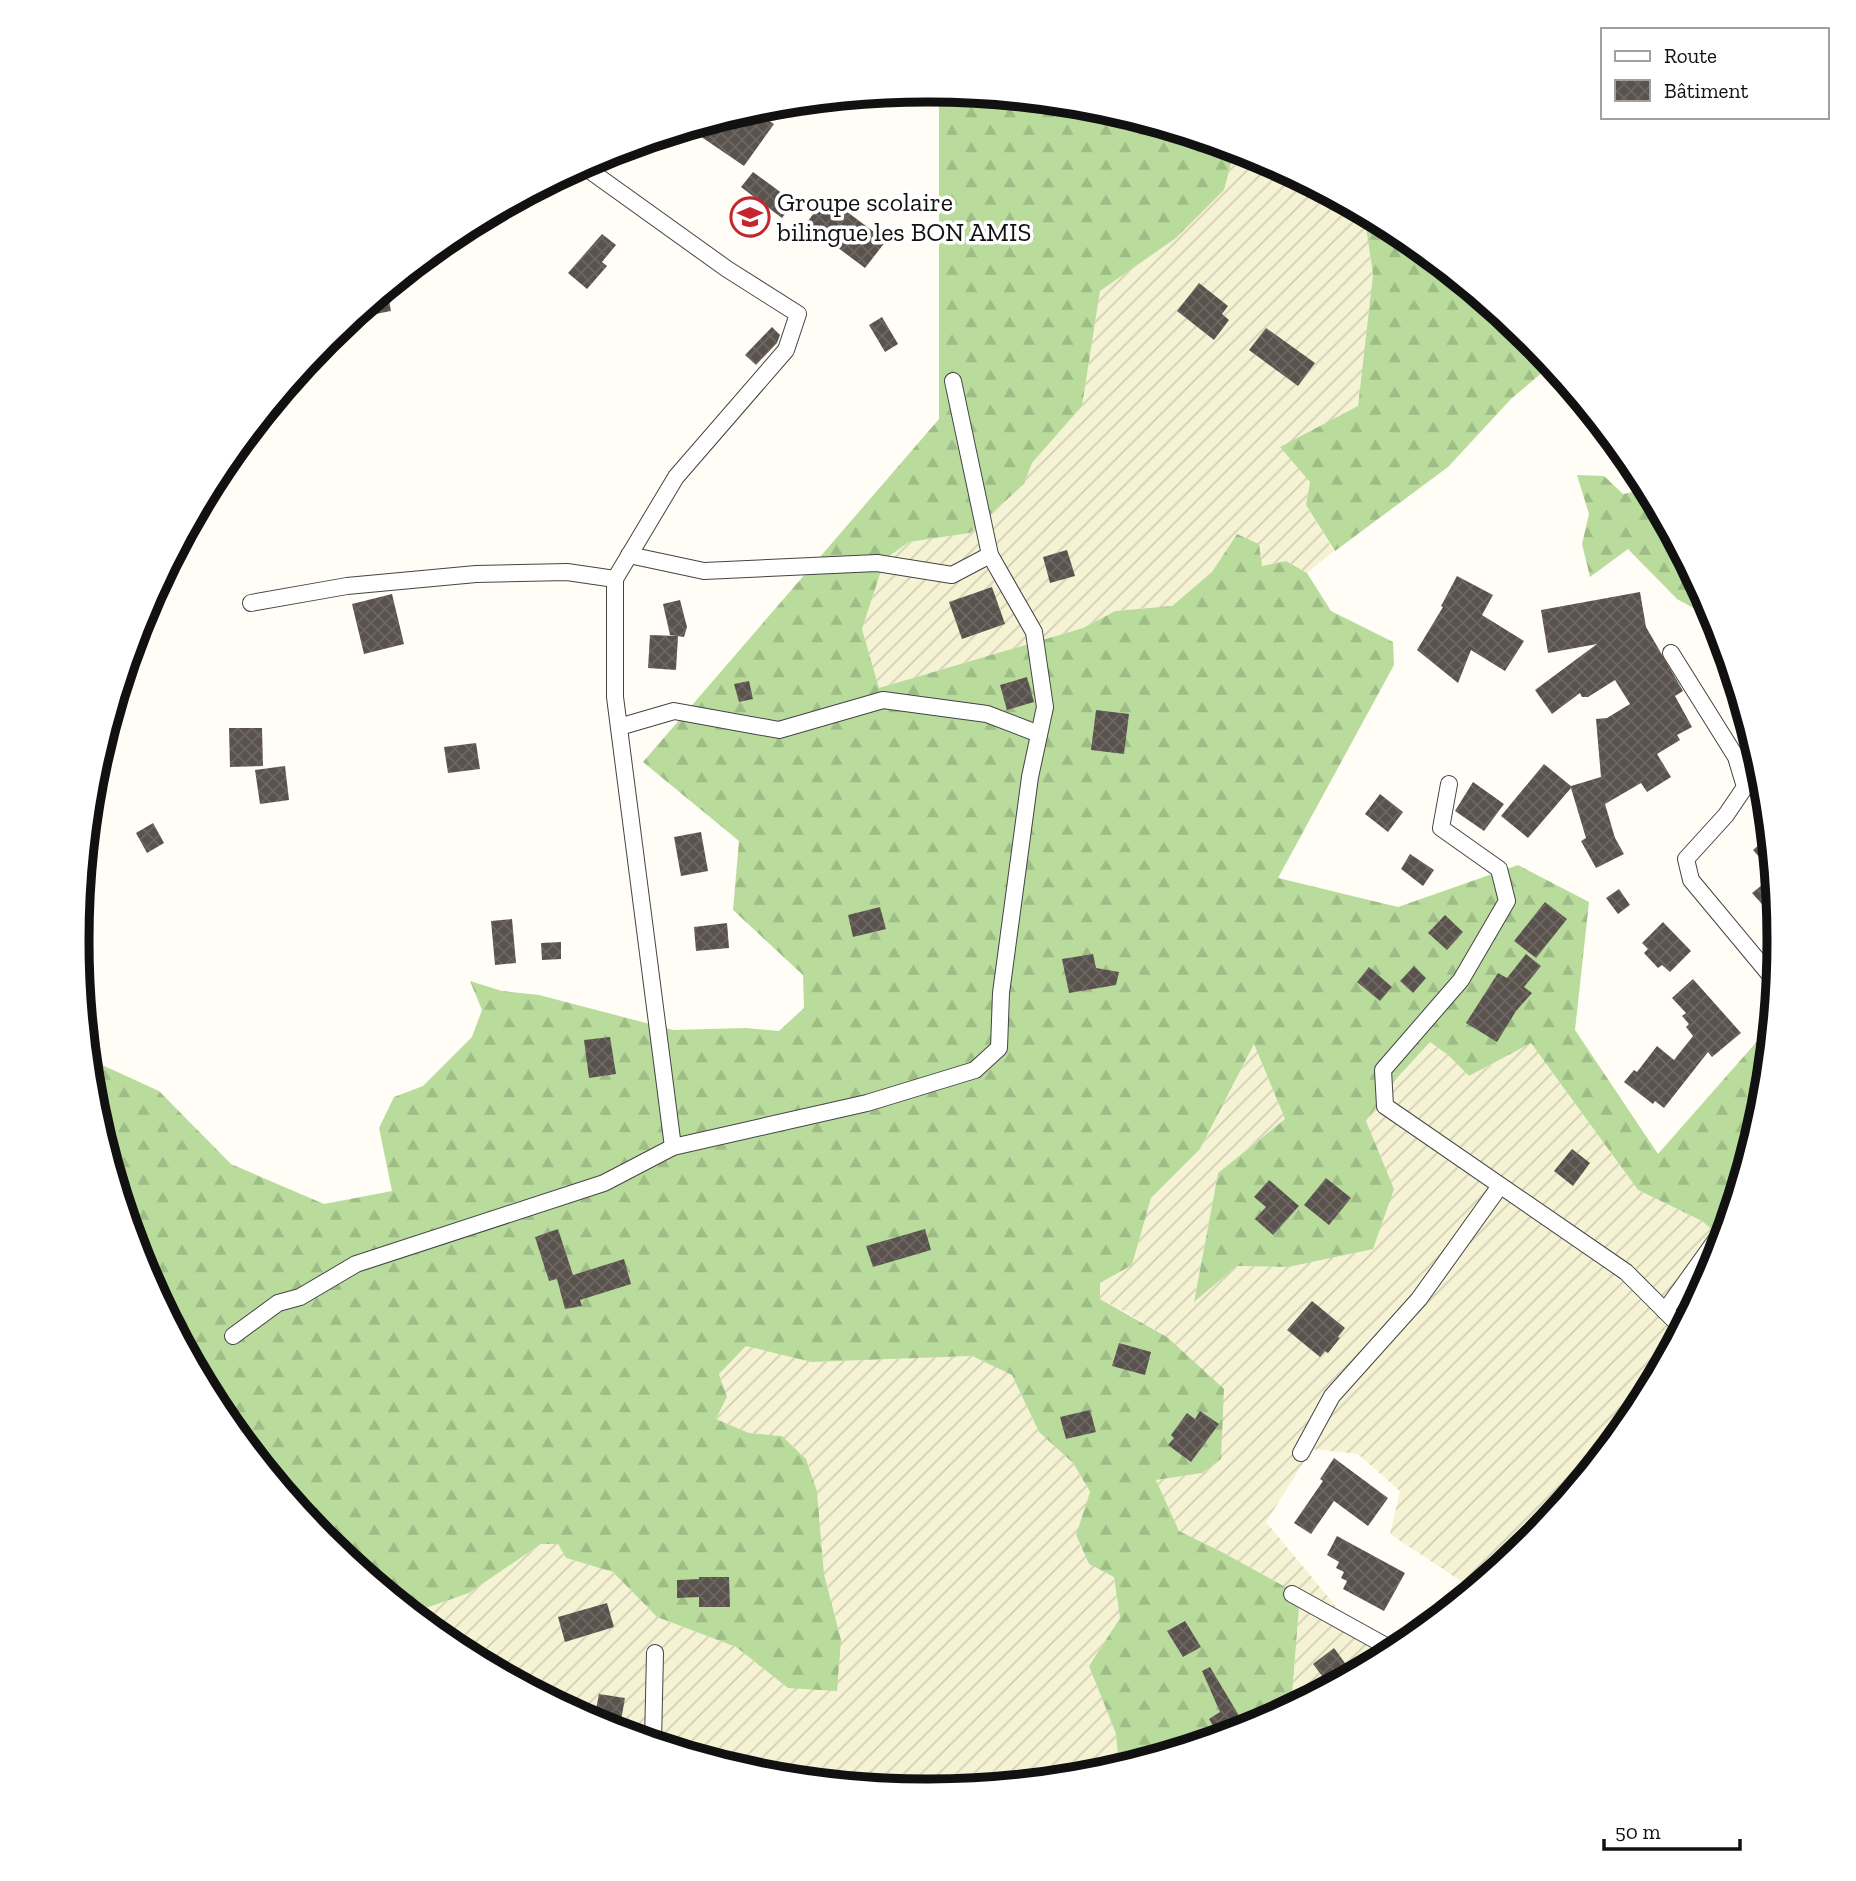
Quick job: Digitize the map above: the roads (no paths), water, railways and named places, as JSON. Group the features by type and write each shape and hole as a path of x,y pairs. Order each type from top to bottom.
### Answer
{"street":[{"path":"592,172 727,269 798,314 786,350 676,477 615,579 615,697 673,1147"},
{"path":"233,1336 278,1303 300,1297 356,1264 604,1183 673,1147 867,1103 975,1070 999,1048 1001,993 1030,777 1045,707 1034,632 990,555 953,381"},
{"path":"629,555 704,571 877,564 952,575 990,555"},
{"path":"251,603 347,586 476,574 566,572 615,579"},
{"path":"1671,653 1736,757 1745,786 1726,815 1686,859 1691,880 1766,970"},
{"path":"619,727 674,711 779,730 883,700 987,714 1039,734"},
{"path":"1449,784 1441,828 1499,869 1507,901 1461,980 1383,1069 1385,1106 1626,1272 1675,1321"},
{"path":"1301,1453 1332,1396 1419,1299 1500,1186"},
{"path":"1665,1311 1705,1255"},
{"path":"1292,1594 1383,1645"},
{"path":"653,1733 655,1653"}],"place":[{"name":"Groupe scolaire bilingue les BON AMIS","path":"750,217"}]}
